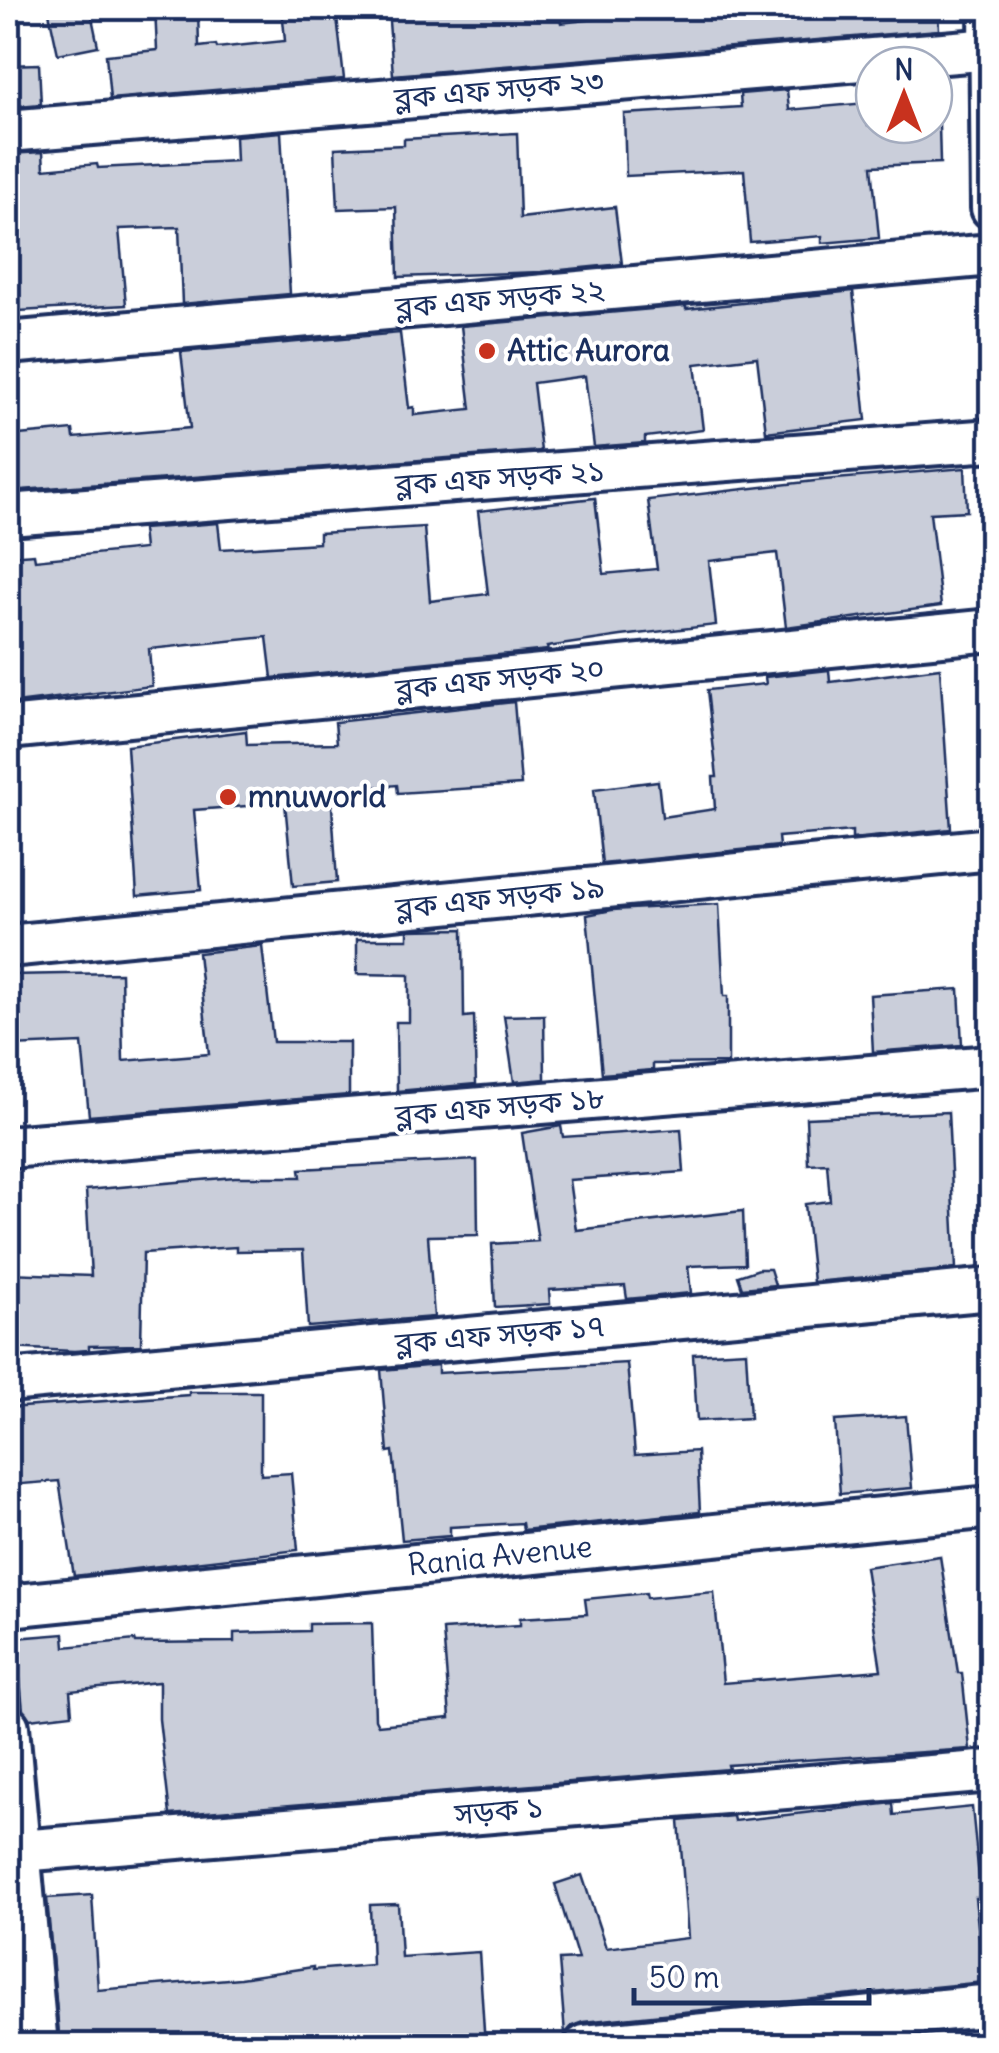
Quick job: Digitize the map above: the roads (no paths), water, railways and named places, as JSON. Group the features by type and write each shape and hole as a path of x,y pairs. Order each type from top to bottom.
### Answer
{"street":[{"path":"990,8 992,208"},
{"name":"ব্লক এফ সড়ক ২৩","path":"8,130 991,49"},
{"name":"ব্লক এফ সড়ক ২২","path":"8,343 992,254"},
{"name":"ব্লক এফ সড়ক ২১","path":"8,515 992,440"},
{"name":"ব্লক এফ সড়ক ২০","path":"8,728 992,630"},
{"name":"ব্লক এফ সড়ক ১৯","path":"8,946 992,849"},
{"name":"ব্লক এফ সড়ক ১৮","path":"8,1148 992,1066"},
{"name":"ব্লক এফ সড়ক ১৭","path":"8,1381 992,1290"},
{"name":"Rania Avenue","path":"8,1606 992,1508"},
{"path":"8,1727 13,1851 36,2046"},
{"name":"সড়ক ১","path":"13,1851 992,1771"},
{"path":"585,2046 992,2005"}],"place":[{"name":"Attic Aurora","path":"487,351"},
{"name":"mnuworld","path":"228,797"}]}
